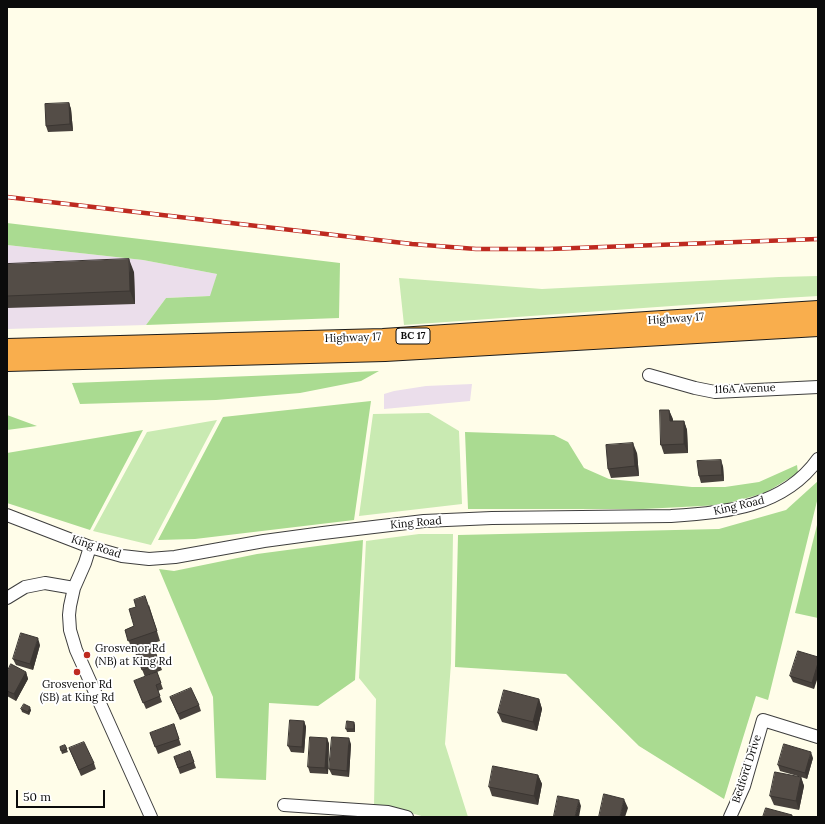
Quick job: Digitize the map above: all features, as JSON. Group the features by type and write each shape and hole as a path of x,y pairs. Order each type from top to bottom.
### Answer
{"highway":[{"name":"Highway 17","path":"7,348 383,338 818,310"},
{"name":"Highway 17","path":"7,362 385,352 818,327"}],"street":[{"name":"116A Avenue","path":"649,374 695,388 715,392 818,386"},
{"name":"King Road","path":"7,515 90,547 122,556 141,559 157,559 264,541 424,521 492,518 693,515 739,508 768,499 796,482 818,459"},
{"path":"90,547 74,588 70,606 71,635 76,650 151,817"},
{"path":"7,598 25,587 45,583 74,588"},
{"name":"Bedford Drive","path":"730,817 744,786 762,720 818,737"},
{"path":"284,805 388,812 406,817"}],"shaded area":[{"path":"7,245 143,260 217,274 211,296 166,298 146,325 7,329"},
{"path":"472,384 470,401 384,409 384,394 394,391 426,386"}],"green space":[{"path":"7,223 340,263 339,318 146,325 166,298 210,296 217,274 143,260 7,245"},
{"path":"818,276 818,296 404,325 399,278 542,289"},
{"path":"379,371 361,381 300,393 216,400 80,404 72,383"},
{"path":"371,401 354,520 195,539 158,540 223,417"},
{"path":"429,413 459,431 462,504 359,516 373,414"},
{"path":"7,415 37,426 7,430"},
{"path":"217,420 151,545 93,531 147,432"},
{"path":"143,430 90,530 7,503 7,453"},
{"path":"465,432 554,435 568,442 584,468 609,479 692,487 725,487 759,482 797,465 798,473 765,493 721,505 643,509 468,509"},
{"path":"818,481 818,497 768,700 756,696 724,799 639,746 566,674 455,667 458,535 719,529 786,510"},
{"path":"818,521 818,618 795,613"},
{"path":"419,534 453,534 451,663 445,744 468,817 425,817 404,811 374,807 376,699 359,678 366,541"},
{"path":"363,540 355,680 318,706 269,703 266,780 216,778 213,697 159,569 174,571 257,554"}],"building":[{"path":"69,103 70,124 46,126 45,104"},
{"path":"129,259 130,291 7,296 7,264"},
{"path":"660,410 669,410 670,421 684,421 684,444 661,445"},
{"path":"633,443 635,466 608,469 606,445"},
{"path":"721,460 722,475 699,476 697,461"},
{"path":"145,596 157,631 128,641 125,630 134,626 129,609 136,607 134,600"},
{"path":"21,633 38,638 30,664 13,659"},
{"path":"152,644 160,664 142,670 135,651"},
{"path":"798,651 818,657 818,663 812,683 790,676"},
{"path":"11,664 26,672 14,694 7,691 7,672"},
{"path":"157,672 161,683 156,685 160,696 143,703 134,681"},
{"path":"191,688 199,705 178,714 170,697"},
{"path":"504,690 539,699 533,722 498,713"},
{"path":"24,704 30,707 28,712 21,709"},
{"path":"290,720 304,721 302,747 288,746"},
{"path":"347,721 354,722 354,729 346,729"},
{"path":"174,724 179,739 155,747 150,733"},
{"path":"310,737 327,738 325,768 308,767"},
{"path":"332,737 349,738 347,771 329,769"},
{"path":"84,742 94,763 79,770 69,748"},
{"path":"784,744 811,752 805,773 778,765"},
{"path":"65,745 67,749 61,751 60,747"},
{"path":"190,751 194,762 178,768 174,757"},
{"path":"493,766 538,775 534,796 489,787"},
{"path":"775,772 801,777 796,801 770,796"},
{"path":"604,794 624,799 620,817 599,817"},
{"path":"558,796 579,800 575,817 554,816"},
{"path":"766,808 792,815 792,817 763,817"}],"railway":[{"path":"7,197 412,244 476,249 549,249 818,239"}],"place":[{"name":"Grosvenor Rd (NB) at King Rd","path":"87,655"},
{"name":"Grosvenor Rd (SB) at King Rd","path":"77,672"}]}
